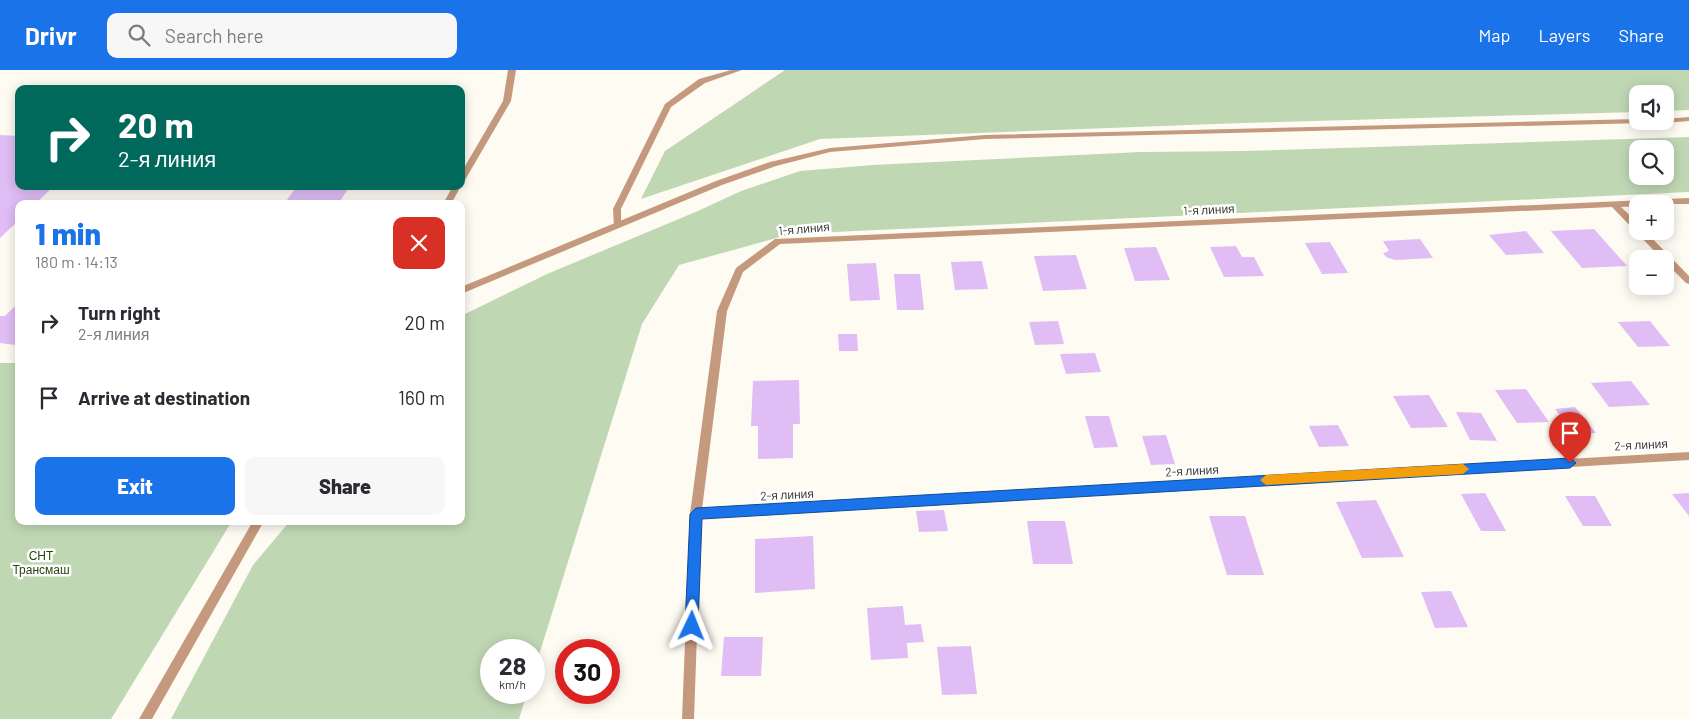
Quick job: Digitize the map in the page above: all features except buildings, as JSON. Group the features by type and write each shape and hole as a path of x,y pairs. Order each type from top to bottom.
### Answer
{"street":[{"path":"465,173 507,101 512,70"},
{"path":"618,225 616,209 668,106 702,81 738,70"},
{"path":"1674,120 1689,119"},
{"path":"465,289 719,182 773,164 830,150 985,137 1629,121"},
{"name":"1-я линия","path":"696,514 722,311 739,270 778,241 1689,201"},
{"path":"1614,204 1629,220"},
{"path":"1649,240 1689,282"},
{"name":"2-я линия","path":"696,514 1689,456"},
{"path":"688,719 696,514"},
{"path":"145,719 257,525"}],"green space":[{"path":"785,70 1689,70 1689,110 1674,111 1674,85 1629,85 1629,112 1242,123 820,139 641,199 665,151"},
{"path":"1689,137 1689,192 791,234 679,265 642,324 544,639 480,639 480,704 524,704 519,719 171,719 253,565 287,525 465,525 465,314 547,274 741,191 800,171 873,165 1141,152 1245,151"},
{"name":"СНТ Трансмаш","path":"0,363 15,363 15,525 230,525 111,719 0,719"}],"slow traffic":[{"path":"1266,480 1463,469"}],"route":[{"path":"692,626 696,514 1570,463"}]}
